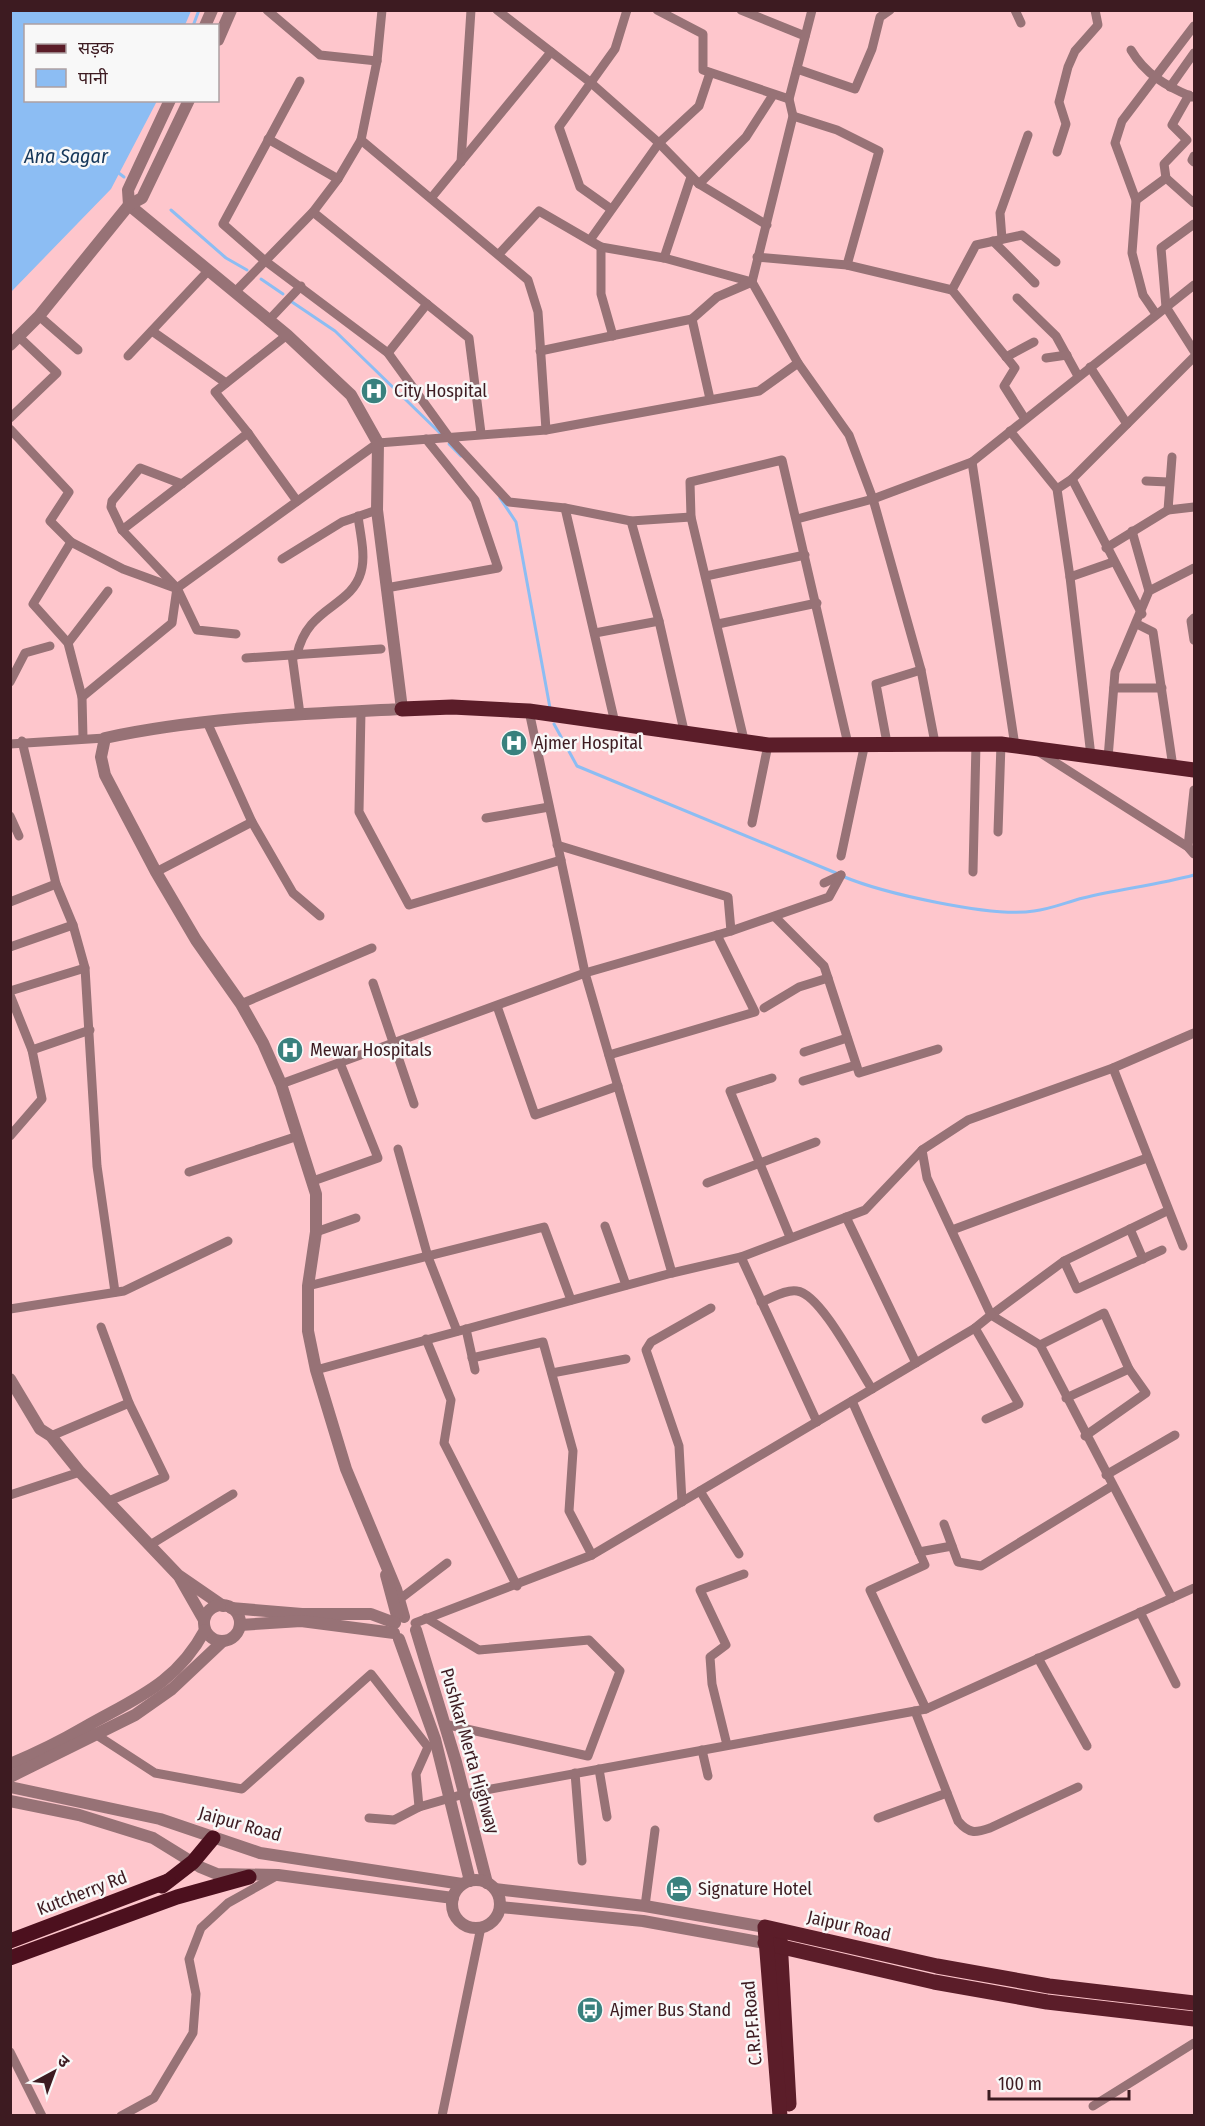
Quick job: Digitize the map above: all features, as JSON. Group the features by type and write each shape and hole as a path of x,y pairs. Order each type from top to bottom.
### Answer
{"highway":[{"path":"143,1901 193,1862 213,1838"},
{"path":"10,1958 177,1897 249,1877"},
{"name":"Kutcherry Rd","path":"10,1941 168,1881"},
{"path":"10,1950 143,1901 177,1897"}],"main road":[{"path":"402,709 452,708 556,714 744,744 1008,745 1194,770"},
{"name":"C.R.P.F.Road","path":"773,1928 780,2115"},
{"name":"Jaipur Road","path":"773,1928 937,1966 1049,1986 1194,2003"},
{"name":"C.R.P.F.Road","path":"772,1945 790,2115"},
{"name":"Jaipur Road","path":"772,1945 934,1982 1047,2001 1184,2018"}],"street":[{"path":"206,24 212,10"},
{"path":"219,38 231,10"},
{"path":"267,10 320,55 377,61"},
{"path":"235,292 313,212 338,179 361,140 377,61 382,10"},
{"path":"461,162 471,10"},
{"path":"498,10 590,82 659,143 699,184 767,225"},
{"path":"611,209 580,187 559,127 615,49 627,10"},
{"path":"657,10 703,33 703,70 789,99"},
{"path":"741,10 806,36"},
{"path":"812,10 789,99 793,116 752,282 798,363 849,435 873,499 921,670 935,743"},
{"path":"797,69 855,89 872,49 880,17 890,10"},
{"path":"1015,10 1021,23"},
{"path":"1057,152 1066,124 1059,102 1062,88 1075,51 1098,25 1095,10"},
{"path":"1156,314 1143,294 1132,253 1136,200 1115,143 1122,121 1194,26"},
{"path":"1131,50 1140,67 1170,87 1192,97 1172,125 1187,140 1164,164 1166,178 1192,198"},
{"path":"432,197 551,52"},
{"path":"1170,87 1194,53"},
{"path":"590,240 659,143 699,106 710,72"},
{"path":"300,81 223,224 264,260 388,353 448,436 509,502 565,508 631,521 692,517"},
{"path":"699,184 746,137 773,94"},
{"path":"10,744 22,741 105,738 157,727 207,722 402,709 377,510 378,443 351,394 287,335 129,206 128,190 169,102"},
{"path":"10,418 57,373 15,341 39,316 129,206 142,198 188,102"},
{"path":"793,116 837,130 879,152 847,265"},
{"path":"462,138 487,130"},
{"path":"1028,135 1000,213 997,240 1035,283"},
{"path":"268,139 338,179"},
{"path":"361,140 528,279 538,312 546,430"},
{"path":"1194,156 1194,162"},
{"path":"136,173 150,182"},
{"path":"664,258 691,177"},
{"path":"1136,200 1166,178"},
{"path":"499,254 539,211 601,247 664,258 752,282"},
{"path":"313,212 469,338 481,433"},
{"path":"1194,224 1161,248 1166,307 1194,351"},
{"path":"952,290 976,245 1022,235 1056,262"},
{"path":"601,247 601,294 613,336"},
{"path":"757,257 847,265 952,290 1015,368 1004,387 1025,419"},
{"path":"128,356 208,271"},
{"path":"540,351 692,319 717,297 752,282"},
{"path":"797,519 873,499 972,462 1194,285"},
{"path":"268,321 301,286"},
{"path":"1017,298 1056,336 1078,376"},
{"path":"388,353 427,304"},
{"path":"39,316 78,350"},
{"path":"692,319 710,399"},
{"path":"152,331 226,383"},
{"path":"215,392 287,335"},
{"path":"1006,357 1034,342"},
{"path":"1046,358 1066,355"},
{"path":"1057,489 1072,479 1194,357"},
{"path":"82,696 172,623 177,588 378,443 481,433 546,430 759,391 798,363"},
{"path":"1090,367 1127,424"},
{"path":"215,376 215,392 249,433 297,501"},
{"path":"10,429 69,492 50,521 71,542 123,568 177,588"},
{"path":"1010,431 1057,489 1091,756"},
{"path":"122,530 249,433"},
{"path":"386,588 498,568 475,500 426,439"},
{"path":"1168,510 1168,482 1172,457"},
{"path":"744,744 692,517 686,479 782,460 848,744"},
{"path":"972,462 1008,745 998,832"},
{"path":"182,484 140,468 112,501 111,507 122,530 177,588 197,630 236,634"},
{"path":"1072,479 1113,562 1142,614"},
{"path":"1146,481 1168,482"},
{"path":"1106,548 1168,510 1194,507"},
{"path":"565,508 596,633 615,723"},
{"path":"282,559 321,533 377,510"},
{"path":"300,714 294,655 307,626 340,600 362,572 358,516"},
{"path":"631,521 685,735"},
{"path":"1108,758 1116,672 1142,614 1149,591 1132,531"},
{"path":"71,542 33,604 68,643 82,696 83,738"},
{"path":"706,576 805,555"},
{"path":"1070,577 1113,562"},
{"path":"1149,591 1194,568"},
{"path":"68,643 108,591"},
{"path":"718,624 817,603"},
{"path":"1194,618 1191,621 1194,640"},
{"path":"596,633 658,621"},
{"path":"1137,624 1153,632 1173,767"},
{"path":"10,682 25,653 50,646"},
{"path":"246,657 381,649"},
{"path":"887,743 876,684 921,670"},
{"path":"1114,688 1162,688"},
{"path":"361,711 359,812 409,905 561,860"},
{"path":"533,712 549,807 585,973 672,1273"},
{"path":"207,722 252,822 293,893 320,916"},
{"path":"105,738 101,758 105,775 156,872 196,940 241,1004 263,1043 281,1084 313,1181 316,1232 308,1286 308,1331 316,1370 346,1469 384,1562"},
{"path":"22,741 56,884 73,925 85,968 105,1293"},
{"path":"841,856 865,743"},
{"path":"973,872 976,744"},
{"path":"752,823 768,745"},
{"path":"1032,747 1191,850"},
{"path":"1191,850 1194,790"},
{"path":"486,818 549,807"},
{"path":"10,816 19,836"},
{"path":"156,872 252,822"},
{"path":"557,845 728,897 731,931"},
{"path":"281,1084 585,973 731,931 829,897 841,875 824,883"},
{"path":"10,902 56,884"},
{"path":"775,917 824,966 859,1073 938,1049"},
{"path":"10,947 73,925"},
{"path":"609,1055 755,1012 717,935"},
{"path":"241,1004 372,948"},
{"path":"10,991 85,968"},
{"path":"764,1008 799,987 828,978"},
{"path":"373,983 414,1104"},
{"path":"10,996 32,1050 42,1100 10,1136"},
{"path":"497,1006 535,1115 618,1086"},
{"path":"32,1050 90,1030"},
{"path":"316,1370 626,1285 741,1257 865,1210 922,1150 969,1120 1113,1068 1194,1034"},
{"path":"804,1052 847,1038"},
{"path":"313,1181 378,1158 340,1063"},
{"path":"803,1081 856,1065"},
{"path":"1113,1068 1167,1211 1183,1246"},
{"path":"772,1078 730,1091 790,1237"},
{"path":"189,1172 298,1136"},
{"path":"707,1183 816,1142"},
{"path":"398,1149 428,1257 462,1330 475,1370"},
{"path":"922,1150 927,1178 991,1315 1040,1345 1085,1436 1172,1598"},
{"path":"952,1230 1147,1158"},
{"path":"240,1625 301,1621 398,1626 419,1624 592,1555 975,1328 1064,1261 1167,1211"},
{"path":"846,1217 916,1363"},
{"path":"316,1232 356,1218"},
{"path":"605,1226 626,1285"},
{"path":"308,1286 544,1227 571,1300"},
{"path":"1130,1229 1143,1259"},
{"path":"10,1309 124,1291 228,1241"},
{"path":"1064,1261 1077,1289 1162,1250"},
{"path":"741,1257 817,1422"},
{"path":"761,1302 790,1291 808,1296 825,1315 872,1389"},
{"path":"682,1502 679,1446 646,1350 651,1342 711,1308"},
{"path":"1040,1345 1104,1313 1129,1369 1146,1394 1085,1436"},
{"path":"101,1327 129,1403 165,1478 109,1501"},
{"path":"975,1328 1019,1404 986,1419"},
{"path":"426,1340 451,1400 444,1443 517,1586"},
{"path":"472,1358 543,1342 573,1451 569,1511 592,1555"},
{"path":"552,1373 626,1359"},
{"path":"1066,1398 1129,1369"},
{"path":"10,1379 40,1429 51,1436 80,1472 178,1575 237,1614 240,1625 234,1636 223,1641 154,1695 10,1777"},
{"path":"852,1401 925,1565 870,1590 926,1709"},
{"path":"51,1436 129,1403"},
{"path":"1106,1475 1175,1435"},
{"path":"10,1495 80,1472"},
{"path":"944,1524 958,1562 981,1566 1112,1486"},
{"path":"700,1491 739,1554"},
{"path":"150,1545 233,1494"},
{"path":"919,1552 952,1546"},
{"name":"Pushkar Merta Highway","path":"384,1562 400,1599 398,1626"},
{"name":"Pushkar Merta Highway","path":"384,1562 388,1591 451,1797 466,1883"},
{"path":"400,1599 447,1563"},
{"path":"727,1745 712,1684 710,1657 726,1646 700,1590 744,1574"},
{"path":"178,1575 211,1637 223,1641"},
{"path":"369,1818 394,1820 419,1807 464,1794 926,1709 1194,1588"},
{"path":"154,1695 188,1659 212,1608 227,1607 302,1614 371,1614 398,1626 410,1640 419,1624"},
{"path":"1140,1612 1176,1684"},
{"path":"419,1624 479,1650 589,1640 620,1671 588,1756 444,1724"},
{"name":"Pushkar Merta Highway","path":"419,1624 444,1724 491,1886"},
{"path":"1038,1658 1087,1746"},
{"path":"91,1731 155,1773 242,1789 371,1674 428,1747 416,1774 419,1807"},
{"path":"915,1711 946,1793 958,1821 966,1830 976,1833 1078,1787"},
{"path":"10,1764 91,1731"},
{"path":"702,1750 708,1776"},
{"path":"599,1769 607,1817"},
{"path":"575,1773 582,1861"},
{"name":"Jaipur Road","path":"10,1787 160,1819 260,1853 466,1883"},
{"path":"878,1818 946,1793"},
{"path":"10,1801 79,1815 153,1838 217,1874 249,1877 278,1875 453,1898"},
{"path":"645,1906 655,1830"},
{"path":"121,2115 154,2098 193,2033 196,1994 189,1959 201,1928 228,1903 278,1875"},
{"path":"466,1883 491,1886 500,1907 497,1916 482,1927 472,1927 456,1917 453,1898 466,1883"},
{"name":"Jaipur Road","path":"491,1886 645,1906 773,1928"},
{"name":"Jaipur Road","path":"500,1907 643,1922 772,1945"},
{"path":"442,2115 482,1927"},
{"path":"1184,2018 1194,2003"},
{"path":"1093,2106 1194,2043"},
{"path":"10,2052 42,2115"}],"water":[{"name":"Ana Sagar","path":"11,10 191,11 185,24 24,24 24,102 156,102 111,189 11,292"}],"waterway":[{"path":"194,24 199,10"},
{"path":"116,171 124,177"},
{"path":"171,210 226,258 247,270"},
{"path":"261,279 283,294"},
{"path":"292,302 335,331 440,433"},
{"path":"449,444 461,456"},
{"path":"500,498 516,522 550,708"},
{"path":"554,724 577,766 836,873"},
{"path":"842,876 883,890 937,902 992,911 1015,912 1040,910 1083,898 1194,875"}],"place":[{"name":"City Hospital","path":"374,391"},
{"name":"Ajmer Hospital","path":"514,743"},
{"name":"Mewar Hospitals","path":"290,1050"},
{"name":"Signature Hotel","path":"679,1889"},
{"name":"Ajmer Bus Stand","path":"590,2010"}]}
